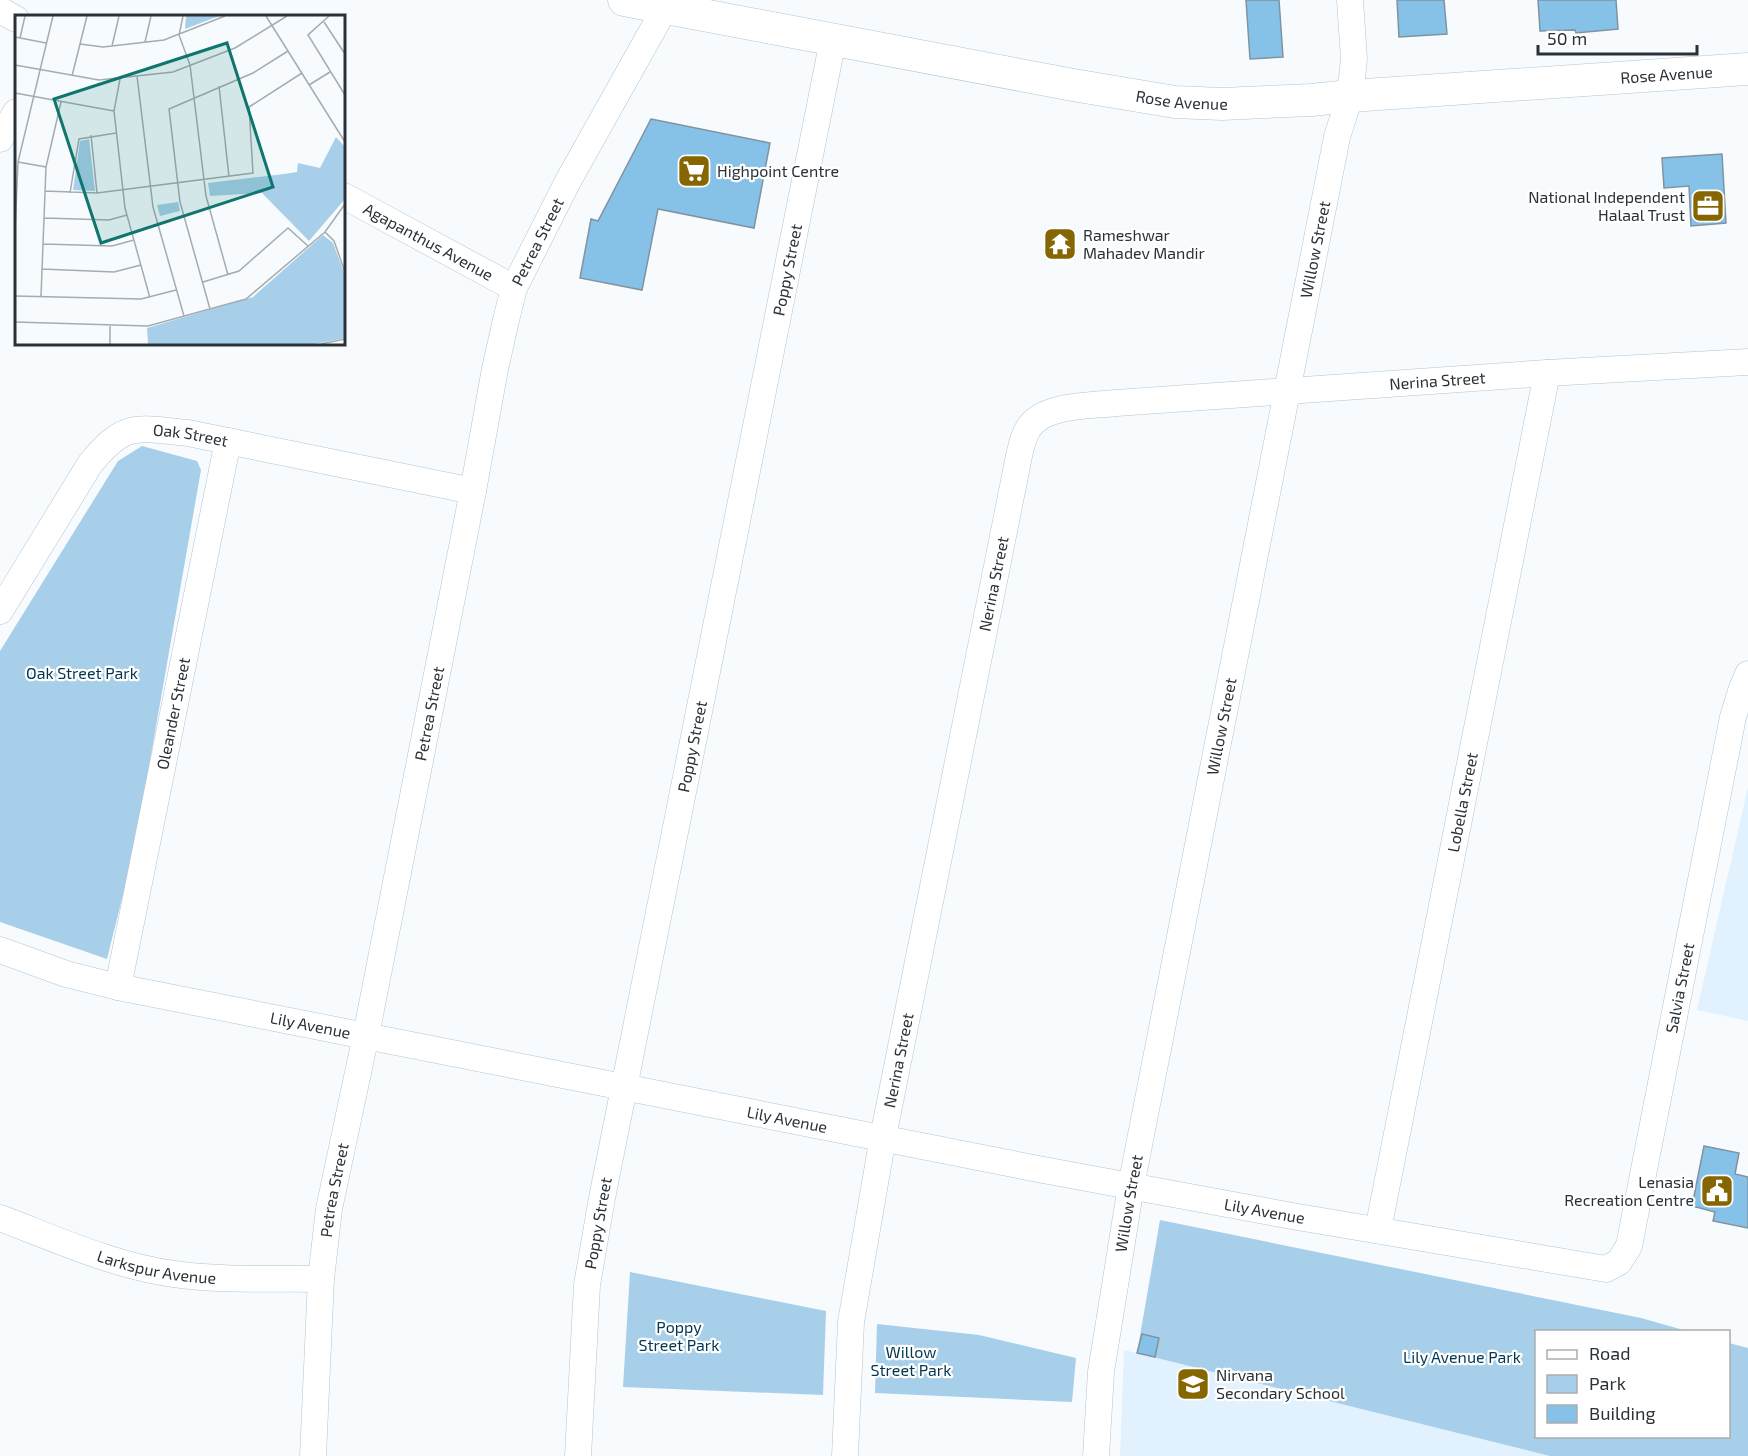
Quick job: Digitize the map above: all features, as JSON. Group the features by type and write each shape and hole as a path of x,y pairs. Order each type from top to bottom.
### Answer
{"street":[{"name":"Rose Avenue","path":"624,0 1175,102 1222,104 1311,100 1748,69"},
{"name":"Willow Street","path":"1096,1456 1097,1418 1104,1353 1131,1186 1337,137 1350,96 1354,59 1350,0"},
{"name":"Petrea Street","path":"314,1456 321,1279 329,1209 366,1035 474,491 495,369 514,288 568,181 665,8"},
{"path":"0,10 15,18"},
{"name":"Poppy Street","path":"578,1456 587,1285 833,40"},
{"path":"0,139 15,114"},
{"name":"Agapanthus Avenue","path":"345,196 514,288"},
{"name":"Nerina Street","path":"845,1456 851,1322 883,1137 1019,456 1028,429 1044,414 1116,403 1547,373 1748,362"},
{"name":"Lobella Street","path":"1377,1230 1547,373"},
{"name":"Oak Street","path":"0,611 90,464 105,446 129,430 149,429 228,441 474,491"},
{"name":"Oleander Street","path":"118,987 228,441"},
{"name":"Salvia Street","path":"1580,1265 1606,1269 1612,1267 1625,1256 1629,1246 1733,717 1748,674"},
{"name":"Lily Avenue","path":"0,950 66,974 118,987 1038,1169 1580,1265"},
{"name":"Larkspur Avenue","path":"0,1218 142,1268 209,1277 321,1279"}],"shaded area":[{"path":"1748,787 1748,1021 1697,1010"},
{"name":"Nirvana Secondary School","path":"1124,1350 1550,1456 1120,1456"}],"green space":[{"name":"Oak Street Park","path":"142,446 197,461 201,470 135,846 107,959 0,922 0,651 118,461"},
{"name":"Lily Avenue Park","path":"1160,1220 1641,1318 1683,1330 1535,1330 1535,1438 1730,1438 1730,1343 1748,1348 1748,1456 1550,1456 1137,1353"},
{"name":"Poppy Street Park","path":"630,1272 826,1311 823,1395 623,1387"},
{"name":"Willow Street Park","path":"877,1324 979,1335 1076,1358 1072,1402 875,1393"}],"building":[{"path":"1246,0 1279,0 1283,57 1250,59"},
{"path":"1397,0 1444,0 1447,34 1399,37"},
{"path":"1538,0 1616,0 1618,29 1576,33 1575,30 1540,31"},
{"name":"Highpoint Centre","path":"651,119 770,143 754,228 658,209 642,290 580,278 591,219 598,221"},
{"name":"National Independent Halaal Trust","path":"1722,154 1726,223 1691,226 1689,186 1664,188 1662,158"},
{"name":"Lenasia Recreation Centre","path":"1704,1146 1739,1153 1735,1174 1748,1177 1748,1228 1713,1221 1715,1212 1692,1206"},
{"path":"1142,1334 1159,1338 1155,1357 1137,1353"}],"place":[{"name":"Highpoint Centre","path":"694,171"},
{"name":"National Independent Halaal Trust","path":"1708,206"},
{"name":"Rameshwar Mahadev Mandir","path":"1060,244"},
{"name":"Lenasia Recreation Centre","path":"1717,1191"},
{"name":"Nirvana Secondary School","path":"1193,1384"}]}
